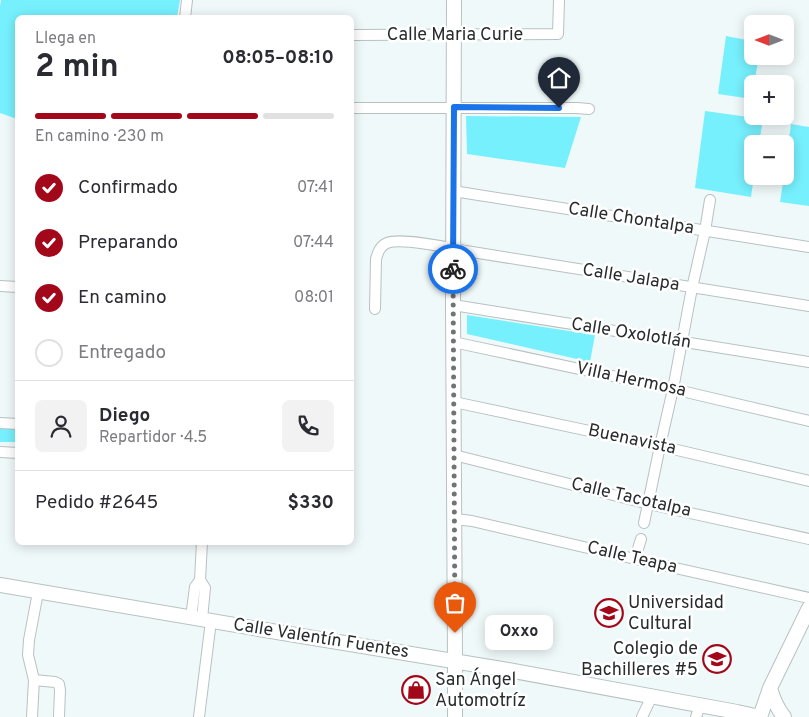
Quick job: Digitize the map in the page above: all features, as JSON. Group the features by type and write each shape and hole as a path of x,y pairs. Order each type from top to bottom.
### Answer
{"main road":[{"path":"454,0 454,717"},
{"name":"Calle Valentín Fuentes","path":"0,585 652,696 698,711 737,712 760,717"},
{"path":"760,717 770,688 809,608"},
{"path":"737,712 762,698 770,688"},
{"path":"770,688 778,710 784,717"}],"street":[{"path":"185,15 187,0"},
{"name":"Calle Maria Curie","path":"354,35 558,34 559,0"},
{"path":"354,108 589,109"},
{"name":"Calle Chontalpa","path":"453,192 809,247"},
{"path":"644,523 673,389 710,200"},
{"name":"Calle Jalapa","path":"375,309 376,259 380,248 392,241 454,248 809,306"},
{"path":"0,286 15,288"},
{"name":"Calle Oxolotlán","path":"453,305 809,362"},
{"name":"Villa Hermosa","path":"453,342 673,389 809,421"},
{"name":"Buenavista","path":"454,402 660,446 809,481"},
{"path":"0,422 15,424"},
{"path":"0,452 15,453"},
{"name":"Calle Tacotalpa","path":"454,455 649,504 809,539"},
{"name":"Calle Teapa","path":"455,519 472,521 809,598"},
{"path":"635,559 641,539"},
{"path":"199,717 201,619 195,586 200,580 202,545"},
{"path":"32,717 34,680 28,655 38,592"},
{"path":"34,680 59,684 59,717"},
{"path":"642,717 652,696"}],"shaded area":[{"path":"1,0 180,0 177,15 15,15 15,118 0,113"},
{"path":"726,36 744,39 744,65 757,65 756,75 744,75 744,98 718,94"},
{"path":"705,111 744,116 744,125 762,125 760,135 744,135 744,185 753,185 751,197 695,188"},
{"path":"466,116 581,117 565,168 467,154"},
{"path":"791,125 809,127 809,206 780,202 783,185 794,185 794,135 789,135"},
{"path":"467,315 595,335 590,362 467,334"},
{"path":"0,425 15,426 15,442 0,442"}],"way so far":[{"path":"453,269 455,633"}],"place":[{"name":"Universidad Cultural","path":"609,613"},
{"name":"Oxxo","path":"455,633"},
{"name":"Colegio de Bachilleres #5","path":"717,659"},
{"name":"San Ángel Automotríz","path":"416,690"}],"route":[{"path":"453,269 454,107 559,108"}]}
